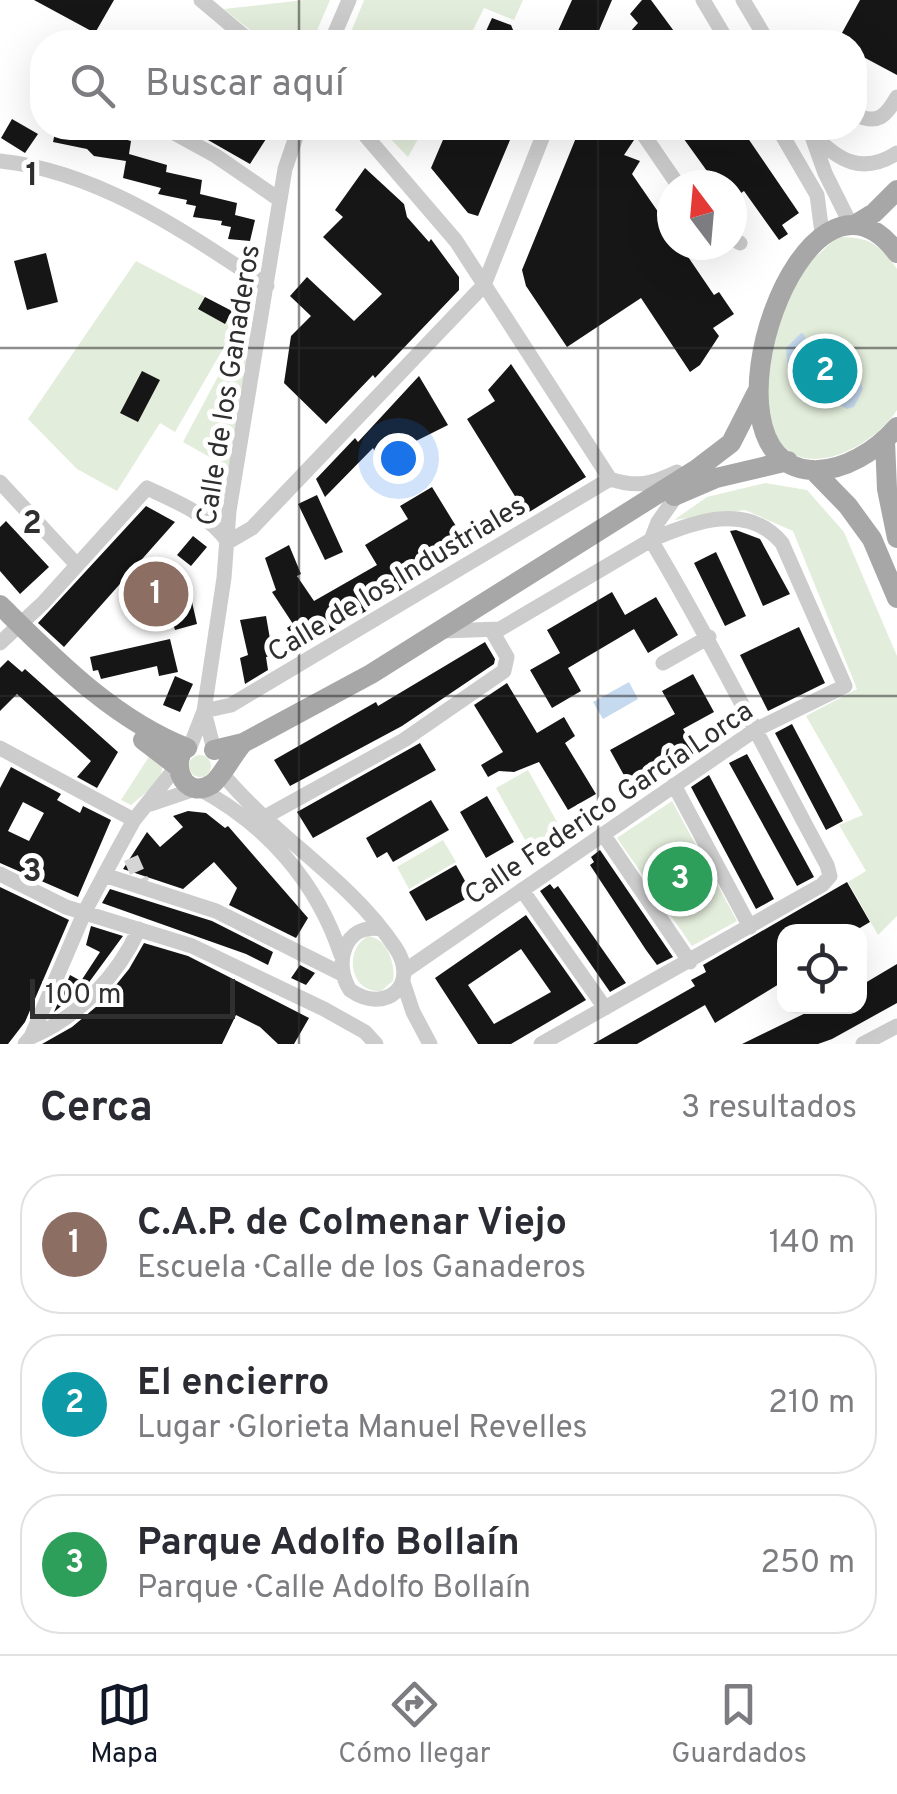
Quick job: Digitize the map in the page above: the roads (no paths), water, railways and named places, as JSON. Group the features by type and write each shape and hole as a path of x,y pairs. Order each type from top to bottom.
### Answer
{"main road":[{"path":"897,190 874,213 853,224 822,232 798,261 777,303 763,350 757,392 762,429 774,449 788,462 813,470 848,506 872,539 897,598"},
{"path":"853,224 875,233 897,253"},
{"path":"214,750 243,743 443,631 698,469 731,443 757,392"},
{"path":"813,470 850,462 891,434"},
{"path":"891,434 886,489 897,538"},
{"path":"571,551 716,478 788,462"},
{"path":"0,605 8,631 120,727 156,748 184,754 206,745 214,750 221,772"},
{"path":"184,754 186,784 198,788 212,784 243,743"}],"street":[{"path":"200,0 236,30"},
{"path":"336,30 349,0"},
{"path":"703,0 721,30"},
{"path":"743,0 761,30"},
{"path":"867,120 878,120 887,114 897,97"},
{"path":"187,140 280,200"},
{"name":"Calle de los Ganaderos","path":"28,1041 104,875 130,827 184,754 204,711 229,511 285,169 294,140"},
{"path":"370,140 456,241 610,480 633,486 655,483 731,443"},
{"path":"8,631 148,488 196,511 219,529 228,542 252,528 484,286 541,140"},
{"path":"647,140 668,170"},
{"path":"785,140 817,195 822,232"},
{"path":"813,140 824,173 853,224"},
{"path":"819,140 832,154 850,162 876,163 897,153"},
{"path":"0,161 32,164 143,206 267,286"},
{"name":"Calle de los Industriales","path":"204,711 232,705 610,480"},
{"path":"0,482 77,564"},
{"path":"443,631 500,629 651,540 677,495"},
{"name":"Calle Federico García Lorca","path":"404,976 754,730 845,686 782,543 770,529 740,518 720,518 672,530 651,540"},
{"path":"541,1044 822,886 830,876 708,637 651,540"},
{"path":"263,818 404,740 504,670 507,658 492,631"},
{"path":"663,663 708,637"},
{"name":"Calle de los Ganaderos","path":"204,711 214,750"},
{"path":"2,754 130,827 130,858"},
{"path":"221,772 263,818 332,878 394,945 429,1039"},
{"path":"674,785 750,927"},
{"path":"148,805 198,788 228,804 282,850 318,901 370,1038"},
{"path":"603,834 690,962"},
{"path":"0,874 66,907 192,946 324,1009 370,1038"},
{"path":"104,875 216,911 346,982 359,997 381,999 397,990 404,976"},
{"path":"522,890 605,1008"},
{"path":"28,1041 50,1029 106,982 125,959 139,929"},
{"path":"341,955 355,934 380,929"},
{"path":"324,1009 338,1001 346,982"},
{"path":"862,1044 897,1026"}],"water":[{"path":"801,333 809,351 846,381 860,381 863,389 854,407 840,405 844,384 808,356 801,371 788,370 786,348"},
{"path":"629,682 638,699 603,719 593,702"}],"tunnel":[{"path":"131,858 142,883"}],"place":[{"name":"El encierro","path":"825,371"},
{"name":"C.A.P. de Colmenar Viejo","path":"156,594"},
{"name":"Parque Adolfo Bollaín","path":"680,879"}]}
